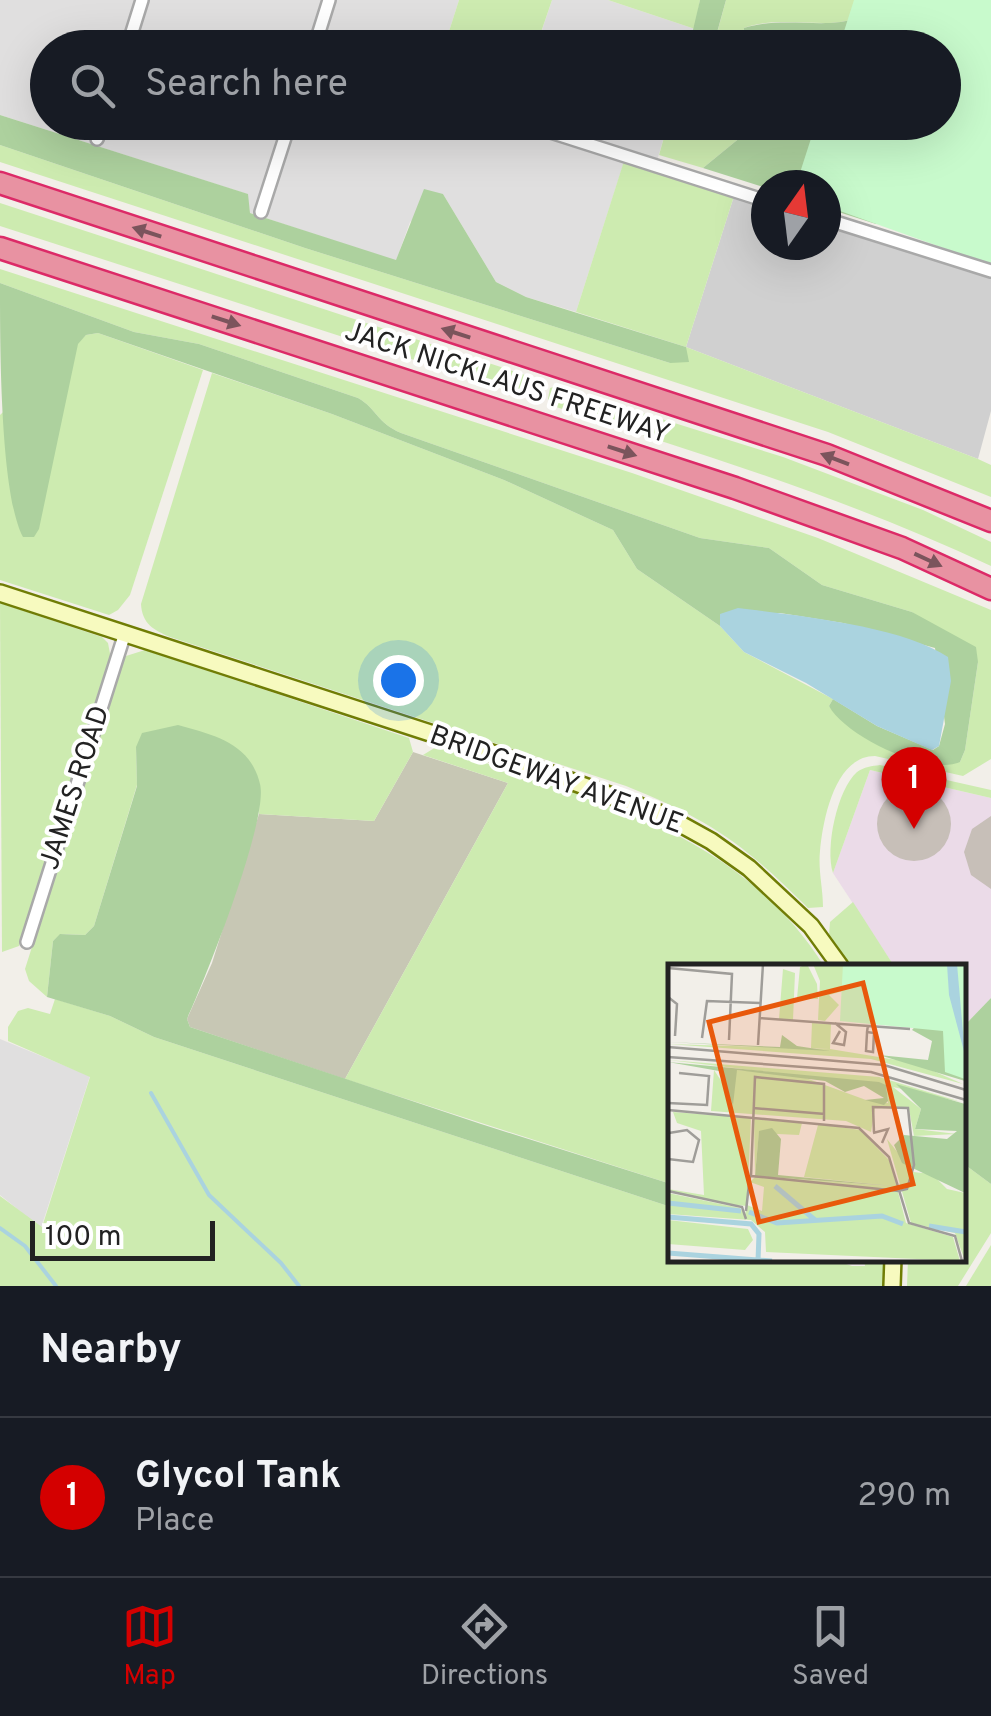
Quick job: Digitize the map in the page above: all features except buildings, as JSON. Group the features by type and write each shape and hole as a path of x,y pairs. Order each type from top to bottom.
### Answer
{"highway":[{"name":"JACK NICKLAUS FREEWAY","path":"0,183 827,455 991,521"},
{"name":"JACK NICKLAUS FREEWAY","path":"0,248 735,488 902,548 991,588"}],"street":[{"path":"132,30 142,0"},
{"path":"320,30 329,0"},
{"path":"261,212 284,140"},
{"path":"576,140 751,195"},
{"path":"841,224 991,271"},
{"name":"BRIDGEWAY AVENUE","path":"0,593 510,759 664,816 748,868 810,926 838,964"},
{"name":"JAMES ROAD","path":"27,942 125,633"},
{"path":"892,1286 893,1261"}],"shaded area":[{"path":"0,0 459,0 449,30 30,30 30,125 0,115"},
{"path":"552,0 608,0 695,29 695,30 542,30"},
{"path":"78,140 663,140 654,171 624,162 576,312 526,297 496,282 443,194 410,222 396,261 250,213 247,194"},
{"path":"734,196 751,201 751,260 841,260 841,230 991,276 991,411 978,459 686,347"},
{"path":"413,752 508,783 345,1079 190,1027 187,1019 212,963 259,814 374,821"},
{"path":"870,770 991,798 991,998 966,1024 966,964 893,964 833,873"},
{"path":"0,1039 90,1076 41,1228 0,1195"}],"green space":[{"path":"459,0 552,0 542,30 449,30"},
{"path":"608,0 700,0 695,29"},
{"path":"700,0 726,0 718,30 693,30"},
{"path":"726,0 913,0 841,22 776,22 744,30 718,30"},
{"path":"854,0 991,0 991,265 841,211 841,170 801,170 811,140 961,140 961,30 844,30"},
{"path":"913,0 991,0 991,45 961,45 961,30 744,30 755,25 830,23 873,15"},
{"path":"0,115 30,125 30,140 78,140 248,194 250,213 396,260 424,189 443,194 496,282 526,297 686,347 689,362 670,363 305,248 0,145"},
{"path":"663,140 737,140 703,168 659,155"},
{"path":"737,140 936,140 876,224 841,213 841,170 751,170 751,183 703,168"},
{"path":"0,145 305,248 670,363 686,347 991,465 991,497 828,432 0,162"},
{"path":"624,161 734,196 686,347 576,312"},
{"path":"0,203 528,376 535,384 531,393 519,394 0,226"},
{"path":"0,269 632,473 818,538 991,610 991,759 963,776 875,756 850,766 834,792 824,823 820,858 823,907 808,908 744,850 704,823 655,798 164,634 146,621 141,604 212,373 504,480 613,530 637,569 720,626 744,652 833,699 829,706 858,731 904,756 940,763 960,762 978,662 912,612 822,585 769,548 700,538 401,433 358,398 199,344 134,332 0,283"},
{"path":"0,283 134,332 199,344 358,398 401,433 700,538 769,548 822,585 912,612 976,647 978,662 960,762 928,763 888,750 852,729 829,706 833,699 877,726 933,750 939,746 945,724 935,648 843,623 780,613 720,614 720,626 637,569 613,530 504,480 332,414 98,333 86,335 78,344 39,529 34,537 23,537 15,516 6,453"},
{"path":"98,333 203,370 130,595 109,615 0,580 0,415 86,335"},
{"path":"556,386 783,457 923,510 991,542 991,566 829,499 553,406 548,399 550,388"},
{"path":"0,603 102,637 108,643 111,659 19,946 2,952"},
{"path":"145,650 409,738 413,752 374,821 259,814 260,784 136,747 137,785 94,926 85,935 61,934 53,941 47,997 29,981 25,969 121,665 126,656"},
{"path":"178,725 217,737 248,758 260,784 260,803 246,864 187,1019 190,1027 668,1183 668,1206 154,1037 110,1016 47,997 53,941 60,934 85,935 94,926 137,786 136,747 142,733"},
{"path":"436,747 545,782 651,822 701,848 747,880 788,919 822,964 668,964 668,1183 345,1079 508,783 423,755"},
{"path":"880,765 991,790 991,798 870,770 833,873 832,835 844,792 857,772"},
{"path":"853,902 893,964 850,964 829,934 830,922"},
{"path":"991,998 991,1184 966,1165 966,1024"},
{"path":"55,999 110,1016 154,1037 668,1206 668,1261 838,1261 865,1266 864,1261 884,1261 883,1286 0,1286 0,1196 42,1227 90,1077 8,1041 8,1027 18,1011 28,1008 50,1014"},
{"path":"966,1165 991,1184 991,1233 958,1286 907,1286 908,1261 966,1261"},
{"path":"991,1245 991,1286 966,1286"}],"water":[{"path":"738,608 877,630 928,646 948,657 951,681 939,746 932,750 877,726 806,683 744,652 720,626 720,614"}],"waterway":[{"path":"151,1093 209,1195 281,1263 299,1286"},
{"path":"0,1228 25,1246 56,1286"}],"place":[{"name":"Glycol Tank","path":"914,829"}]}
